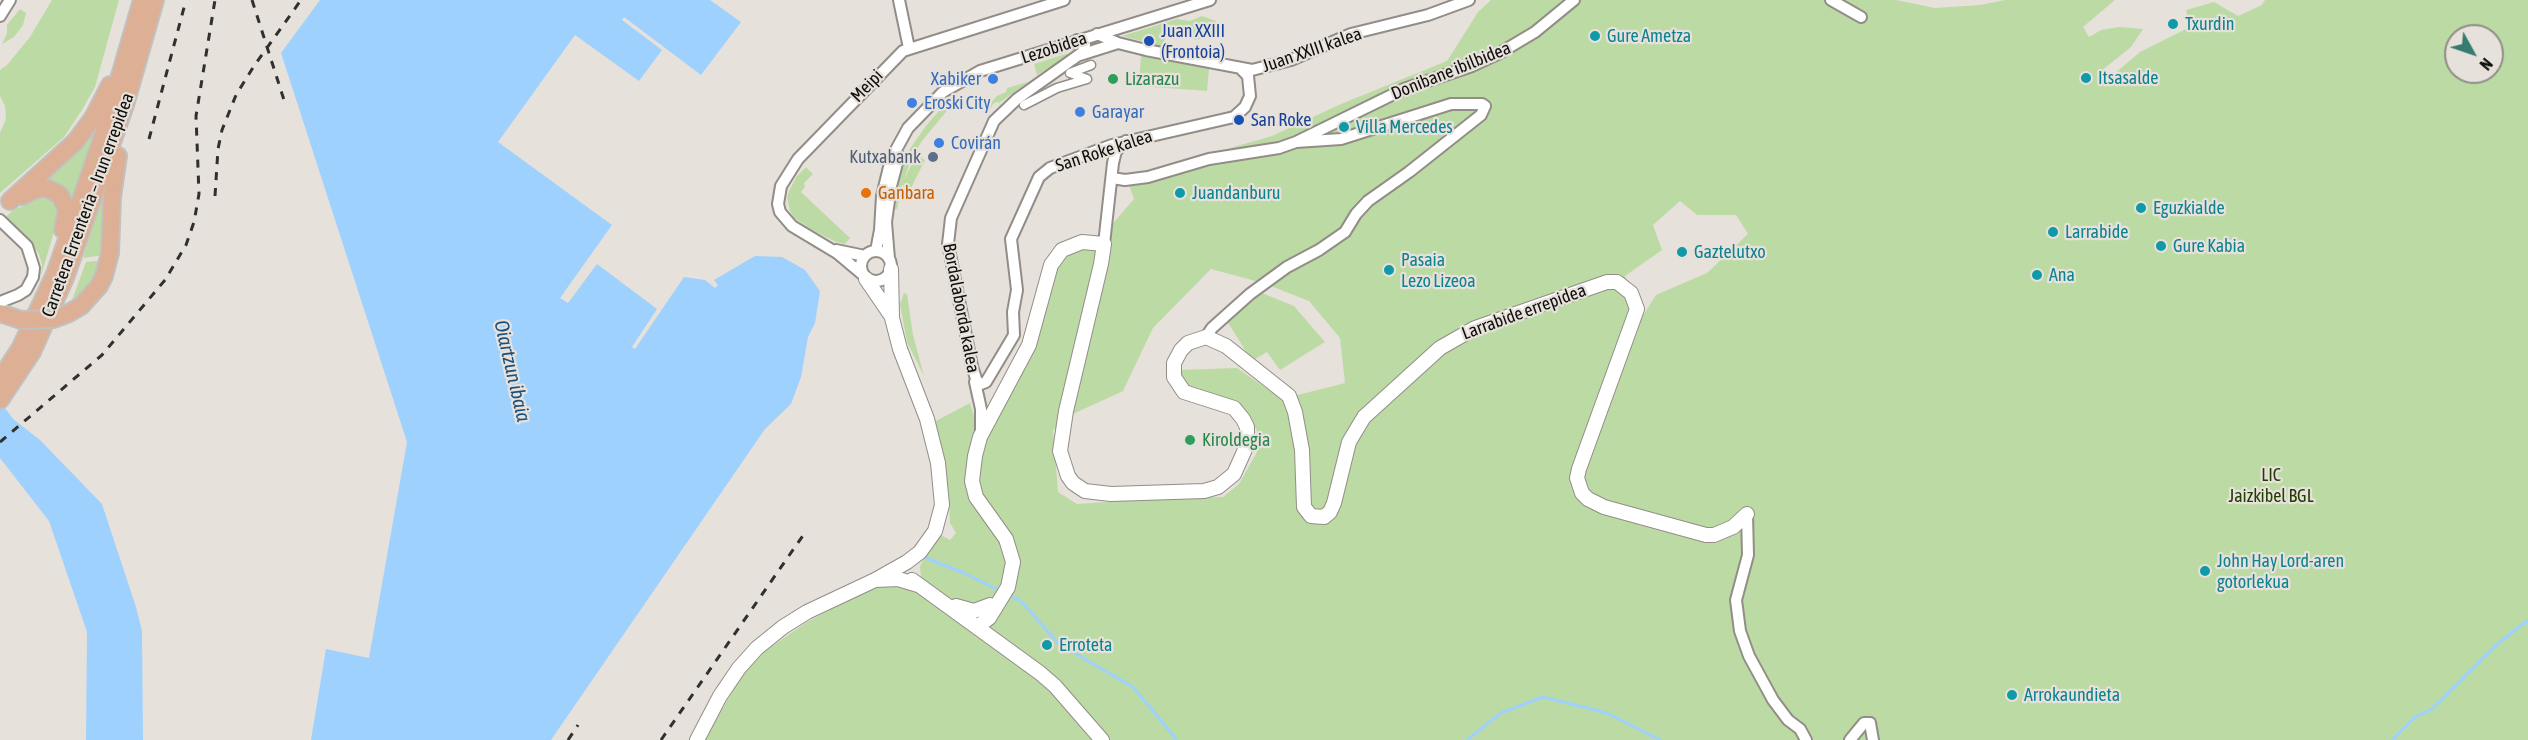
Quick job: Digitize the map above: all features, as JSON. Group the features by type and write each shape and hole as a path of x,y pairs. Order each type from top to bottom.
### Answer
{"main road":[{"name":"Carretera Errenteria – Irun errepidea","path":"0,400 60,259 100,145 142,0"},
{"name":"Carretera Errenteria – Irun errepidea","path":"9,375 52,312 125,105 155,0"},
{"path":"60,259 67,210 60,195 48,188 36,189 10,201 62,156 81,135 104,99 116,65 129,48"},
{"path":"0,313 21,320 53,319 67,314 86,301 99,286 110,253 112,197 115,169 125,128 125,105"}],"street":[{"path":"0,16 10,0"},
{"path":"899,0 909,48"},
{"name":"Meipi","path":"864,276 828,247 785,220 778,204 781,186 806,150 890,61 909,48 1064,0"},
{"name":"Lezobidea","path":"871,253 887,171 899,141 943,92 967,77 1077,40 1210,0"},
{"name":"Juan XXIII kalea","path":"1097,34 1118,43 1242,70 1252,70 1276,65 1351,34 1428,15 1469,0"},
{"name":"Donibane ibilbidea","path":"1112,178 1125,180 1148,177 1209,159 1280,148 1296,142 1393,94 1472,66 1520,42 1574,0"},
{"path":"1831,0 1861,17"},
{"path":"1077,57 1118,43 1112,36 1116,28"},
{"path":"1077,40 1084,43 1085,48 1077,57"},
{"name":"Bordalaborda kalea","path":"980,437 978,384 948,244 951,218 994,121 1017,99 1065,72 1077,57"},
{"path":"1065,72 1091,65"},
{"name":"San Roke kalea","path":"978,384 987,380 1014,335 1013,312 1017,290 1011,239 1036,182 1050,168 1128,140 1230,118 1238,114 1245,107 1250,96 1248,76 1242,70"},
{"path":"1024,105 1057,88 1087,79 1065,72"},
{"path":"1128,140 1116,151 1101,264 1061,438 1063,462 1073,483 1092,493 1204,491 1218,487 1234,474 1247,445 1247,427 1234,408 1184,392 1174,377 1173,363 1181,350 1188,343 1206,337 1219,321 1256,289 1287,267 1319,250 1345,232 1356,214 1368,201 1481,115 1485,106 1482,104 1451,105 1341,139 1296,142"},
{"name":"Lezobidea","path":"890,264 886,222 890,195 903,143 913,123"},
{"path":"0,220 24,242 32,255 33,277 26,290 0,302"},
{"path":"986,630 991,622 992,608 1004,594 1012,570 1010,546 980,504 972,481 973,465 980,437 1029,345 1051,265 1062,250 1078,243 1104,244"},
{"name":"Meipi","path":"828,247 871,253"},
{"path":"697,740 730,680 756,648 807,612 875,580 908,561 920,552 934,533 941,514 942,499 938,464 927,419 900,349 892,318 890,264 884,254 871,253 861,264 864,276 892,318"},
{"path":"864,276 881,281 886,278 890,264"},
{"name":"Larrabide errepidea","path":"1206,337 1226,346 1289,396 1295,412 1305,469 1304,507 1311,516 1324,517 1330,512 1334,503 1349,442 1364,417 1440,348 1475,328 1607,282 1617,282 1631,293 1637,309 1579,469 1577,478 1582,493 1604,507 1706,535 1714,535 1733,527 1746,514"},
{"path":"0,295 18,295"},
{"name":"Larrabide errepidea","path":"1746,514 1748,555 1736,600 1740,631 1749,656 1773,700 1788,720 1800,729 1806,740"},
{"path":"908,561 904,571 918,585 956,609 974,611 992,608"},
{"path":"908,561 926,583 956,609 986,630 1055,686 1102,740"},
{"path":"875,580 898,579 918,585"},
{"path":"1850,740 1864,723 1870,723 1873,740"}],"green space":[{"path":"52,0 119,0 95,87 82,110 64,137 0,193 0,133 6,119 5,106 0,96 0,70 7,65 30,37"},
{"name":"LIC Jaizkibel BGL","path":"1491,0 1896,0 1935,8 1980,5 2005,0 2115,0 2083,27 2089,37 2101,30 2119,27 2143,29 2131,47 2100,72 2108,79 2140,52 2190,27 2186,10 2214,2 2238,16 2262,5 2265,0 2528,0 2528,740 704,740 744,672 765,651 807,622 872,588 887,585 916,589 983,632 990,605 962,609 921,578 920,567 924,557 941,535 950,540 956,533 950,523 948,488 934,422 970,403 980,436 1026,351 1054,259 1096,243 1134,199 1126,176 1272,136 1341,104 1447,61 1478,12","holes":["1680,201 1697,215 1736,215 1748,234 1707,273 1656,295 1644,314 1625,276 1662,250 1653,225","1211,269 1263,283 1309,301 1340,338 1345,383 1282,399 1237,368 1179,370 1186,384 1195,390 1232,400 1249,414 1257,431 1257,452 1239,484 1223,497 1077,504 1058,492 1053,430 1075,413 1123,391 1153,328"]},
{"path":"20,9 26,13 23,25 14,37 2,44 7,33 7,25"},
{"path":"1202,16 1216,21 1213,37 1194,40 1191,33 1168,35 1161,46 1155,45 1155,41 1150,39 1142,41 1122,36 1177,19 1190,21"},
{"path":"1069,53 1062,60 1037,75 1034,64"},
{"path":"1141,55 1209,69 1207,91 1139,86"},
{"path":"1028,82 999,103 993,104 988,113 983,111 997,96 1006,92 1007,88"},
{"path":"950,98 950,107 912,157 904,180 916,155 925,160 911,188 902,185 897,209 892,210 894,191 910,149"},
{"path":"104,109 72,206 42,184"},
{"path":"806,167 813,174 804,183 805,187 801,192 850,238 845,244 814,231 794,218 790,211 787,197 797,176"},
{"path":"109,182 104,255 83,258 99,208"},
{"path":"40,198 50,199 57,206 59,215 41,276 42,265 39,254 5,218 12,211"},
{"path":"103,260 95,283 69,308 86,262"},
{"path":"904,293 907,294 913,335 924,376 907,342 900,304"},
{"path":"1262,293 1294,306 1325,342 1280,370 1267,352 1252,361 1225,318"}],"water":[{"name":"Oiartzun ibaia","path":"320,0 710,0 741,22 701,75 624,17 622,20 662,50 639,81 575,35 498,142 612,225 560,298 568,303 597,264 657,309 632,347 635,349 684,277 705,280 715,288 718,285 714,280 755,256 782,257 805,270 820,291 815,323 808,337 801,377 791,404 765,429 551,740 311,740 326,649 369,658 407,442 281,53"},
{"path":"0,401 13,419 40,440 102,504 142,631 143,740 86,740 87,632 49,521 0,458"}],"waterway":[{"path":"926,558 996,589"},
{"path":"1011,596 1022,602 1059,644 1133,687 1177,740"},
{"path":"2392,740 2415,717 2432,709 2496,645 2528,620"},
{"path":"1467,740 1501,713 1543,697 1607,713 1660,740"}],"railway":[{"path":"149,139 186,0"},
{"path":"0,442 102,355 165,280 186,245 194,222 199,194 196,116 215,0"},
{"path":"252,0 284,100"},
{"path":"215,196 218,149 222,130 236,95 301,0"},
{"path":"661,740 804,534"},
{"path":"568,740 578,725"}],"place":[{"name":"Txurdin","path":"2173,24"},
{"name":"Gure Ametza","path":"1595,36"},
{"name":"Juan XXIII (Frontoia)","path":"1149,41"},
{"name":"Itsasalde","path":"2086,78"},
{"name":"Xabiker","path":"993,79"},
{"name":"Lizarazu","path":"1113,79"},
{"name":"Eroski City","path":"912,103"},
{"name":"Garayar","path":"1080,112"},
{"name":"San Roke","path":"1239,120"},
{"name":"Villa Mercedes","path":"1344,127"},
{"name":"Covirán","path":"939,143"},
{"name":"Kutxabank","path":"933,157"},
{"name":"Ganbara","path":"866,193"},
{"name":"Juandanburu","path":"1180,193"},
{"name":"Eguzkialde","path":"2141,208"},
{"name":"Larrabide","path":"2053,232"},
{"name":"Gure Kabia","path":"2161,246"},
{"name":"Gaztelutxo","path":"1682,252"},
{"name":"Pasaia Lezo Lizeoa","path":"1389,270"},
{"name":"Ana","path":"2037,275"},
{"name":"Kiroldegia","path":"1190,440"},
{"name":"John Hay Lord-aren gotorlekua","path":"2205,571"},
{"name":"Erroteta","path":"1047,645"},
{"name":"Arrokaundieta","path":"2012,695"}]}
